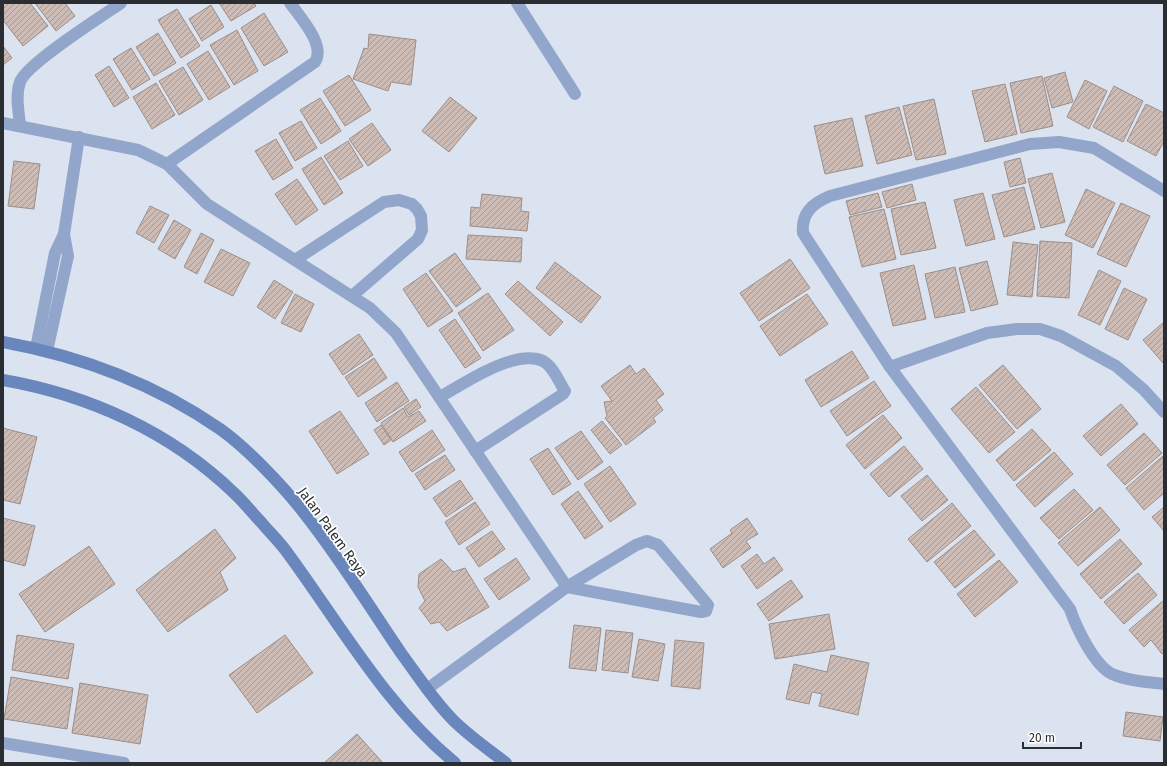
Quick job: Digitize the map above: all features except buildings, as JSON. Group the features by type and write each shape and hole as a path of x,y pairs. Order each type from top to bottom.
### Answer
{"street":[{"path":"20,126 18,93 23,76 64,42 122,3"},
{"path":"167,164 315,62 318,52 315,39 290,3"},
{"path":"517,3 576,94"},
{"path":"3,123 138,150 167,164 207,204 370,308 396,334 567,587 701,612 706,611 708,605 658,545 647,542 636,545 567,587 427,689"},
{"path":"41,350 55,253 64,234 79,137"},
{"path":"1164,191 1094,148 1059,142 1030,144 830,196 818,201 808,211 805,216 803,233 890,367 1070,609 1078,632 1094,656 1111,674 1134,681 1164,684"},
{"path":"295,260 384,202 399,200 412,204 418,209 423,224 418,239 352,296"},
{"path":"890,367 987,333 1017,328 1040,329 1061,336 1116,366 1144,390 1164,412"},
{"name":"Jalan Palem Raya","path":"3,342 41,350 109,370 167,396 221,430 253,458 304,512 427,689 452,719 474,739 506,763"},
{"path":"440,397 491,369 507,363 535,359 549,366 565,391 563,394 475,451"},
{"path":"3,380 30,385 89,402 144,427 196,460 234,493 288,553 384,690 430,743 455,763"},
{"path":"3,743 124,763"}]}
